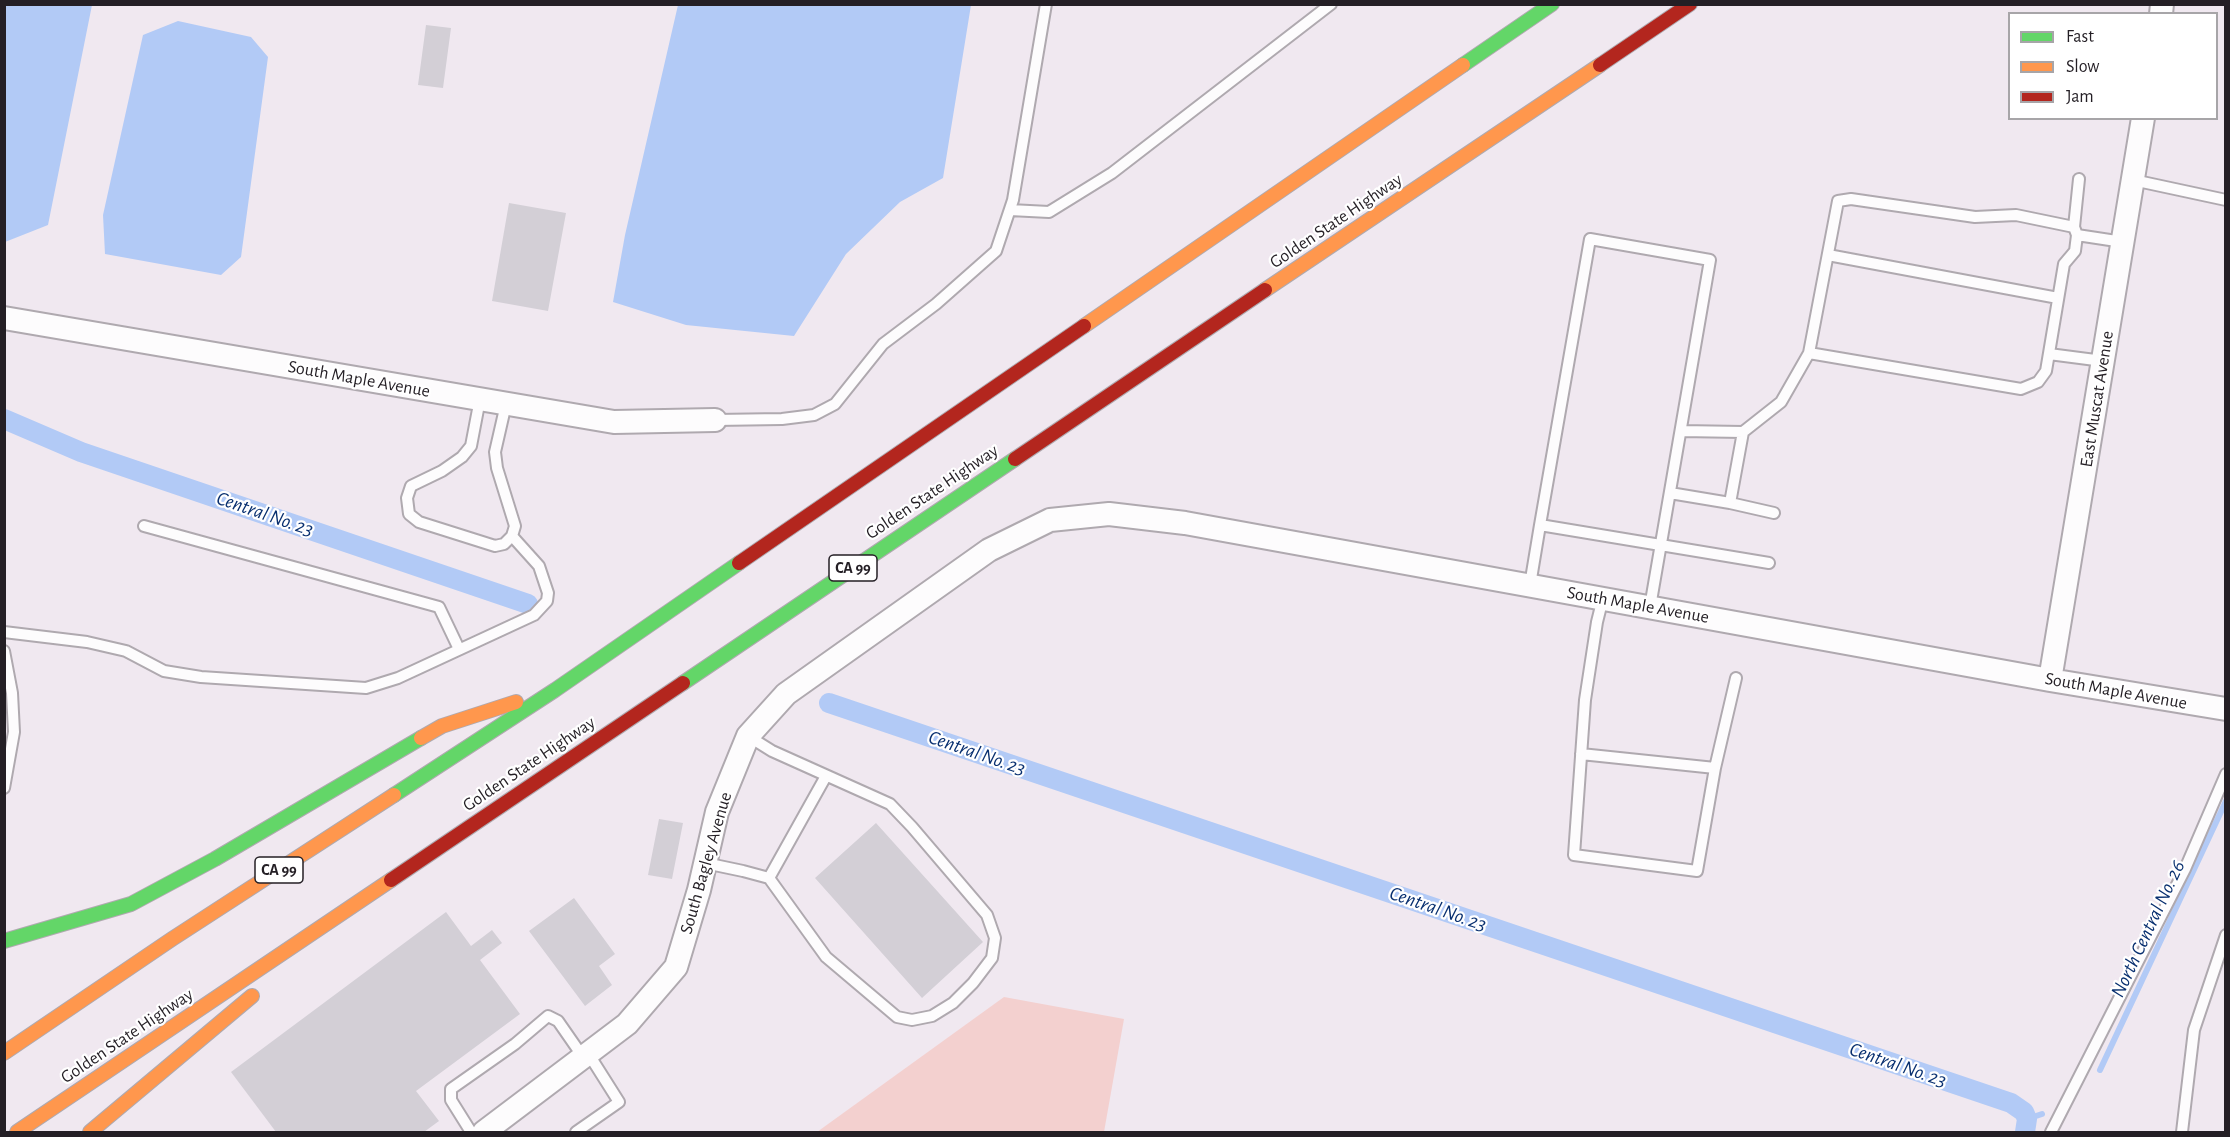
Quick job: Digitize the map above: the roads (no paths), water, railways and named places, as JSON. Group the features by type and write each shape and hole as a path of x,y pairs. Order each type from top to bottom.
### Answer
{"highway":[{"name":"CA 99","path":"4,1053 172,939 555,690 1552,4"},
{"name":"Golden State Highway","path":"17,1132 1690,4"},
{"path":"4,941 131,904 215,859 442,726 555,690"},
{"path":"285,968 384,885"},
{"path":"90,1132 267,984"}],"street":[{"name":"East Muscat Avenue","path":"2050,680 2143,120"},
{"name":"South Maple Avenue","path":"4,318 614,422 715,420"},
{"name":"South Maple Avenue","path":"1050,520 1109,514 1185,523 2050,680 2226,709"},
{"name":"South Bagley Avenue","path":"482,1132 627,1024 676,967 717,812 748,736 786,694 989,550 1050,520"}],"lane":[{"path":"715,420 782,419 814,415 835,404 883,344 936,304 996,251 1013,200 1046,4"},
{"path":"1010,210 1049,212 1112,173 1330,4"},
{"path":"1809,352 2021,389 2038,382 2046,371 2064,264 2075,251 2079,179"},
{"path":"2133,180 2226,200"},
{"path":"1680,431 1743,432 1781,402 1809,352 1838,201 1845,198 1975,217 2016,215 2123,242"},
{"path":"1530,585 1590,239 1710,260 1650,607"},
{"path":"1828,255 2058,298"},
{"path":"2049,354 2103,361"},
{"path":"480,399 471,446 462,457 442,471 411,486 407,498 409,514 419,522 495,546 504,543 512,536 515,526 497,468 495,452 506,404"},
{"path":"1730,503 1743,432"},
{"path":"1670,493 1774,513"},
{"path":"1540,525 1769,563"},
{"path":"144,526 439,607 459,649"},
{"path":"4,632 87,642 126,651 164,671 201,677 366,688 398,678 534,615 547,601 548,593 539,566 512,536"},
{"path":"1603,598 1585,700 1574,855 1697,871 1714,768 1736,678"},
{"path":"4,651 12,693 14,732 4,788"},
{"path":"705,863 769,878 826,957 897,1017 912,1020 932,1016 953,1003 973,983 992,958 995,938 987,915 890,804 772,751 748,736"},
{"path":"1581,754 1714,768"},
{"path":"2051,1132 2185,869 2226,774"},
{"path":"769,878 826,776"},
{"path":"2182,1132 2194,1030 2226,935"},
{"path":"482,1132 451,1100 451,1089 515,1044 548,1016 558,1021 586,1055 619,1102 576,1132"}],"water":[{"path":"5,4 92,5 48,225 5,242"},
{"path":"678,5 971,5 943,178 900,202 846,254 794,336 686,325 613,302 625,235"},
{"path":"178,21 251,37 268,57 241,257 221,275 105,254 103,215 143,35"}],"waterway":[{"name":"Central No. 23","path":"4,419 81,452 528,604"},
{"name":"Central No. 23","path":"829,703 2011,1103 2024,1112 2027,1119 2025,1132"},
{"name":"North Central No. 26","path":"2100,1070 2226,801"},
{"name":"North Central No. 26","path":"2027,1119 2042,1114"}]}
